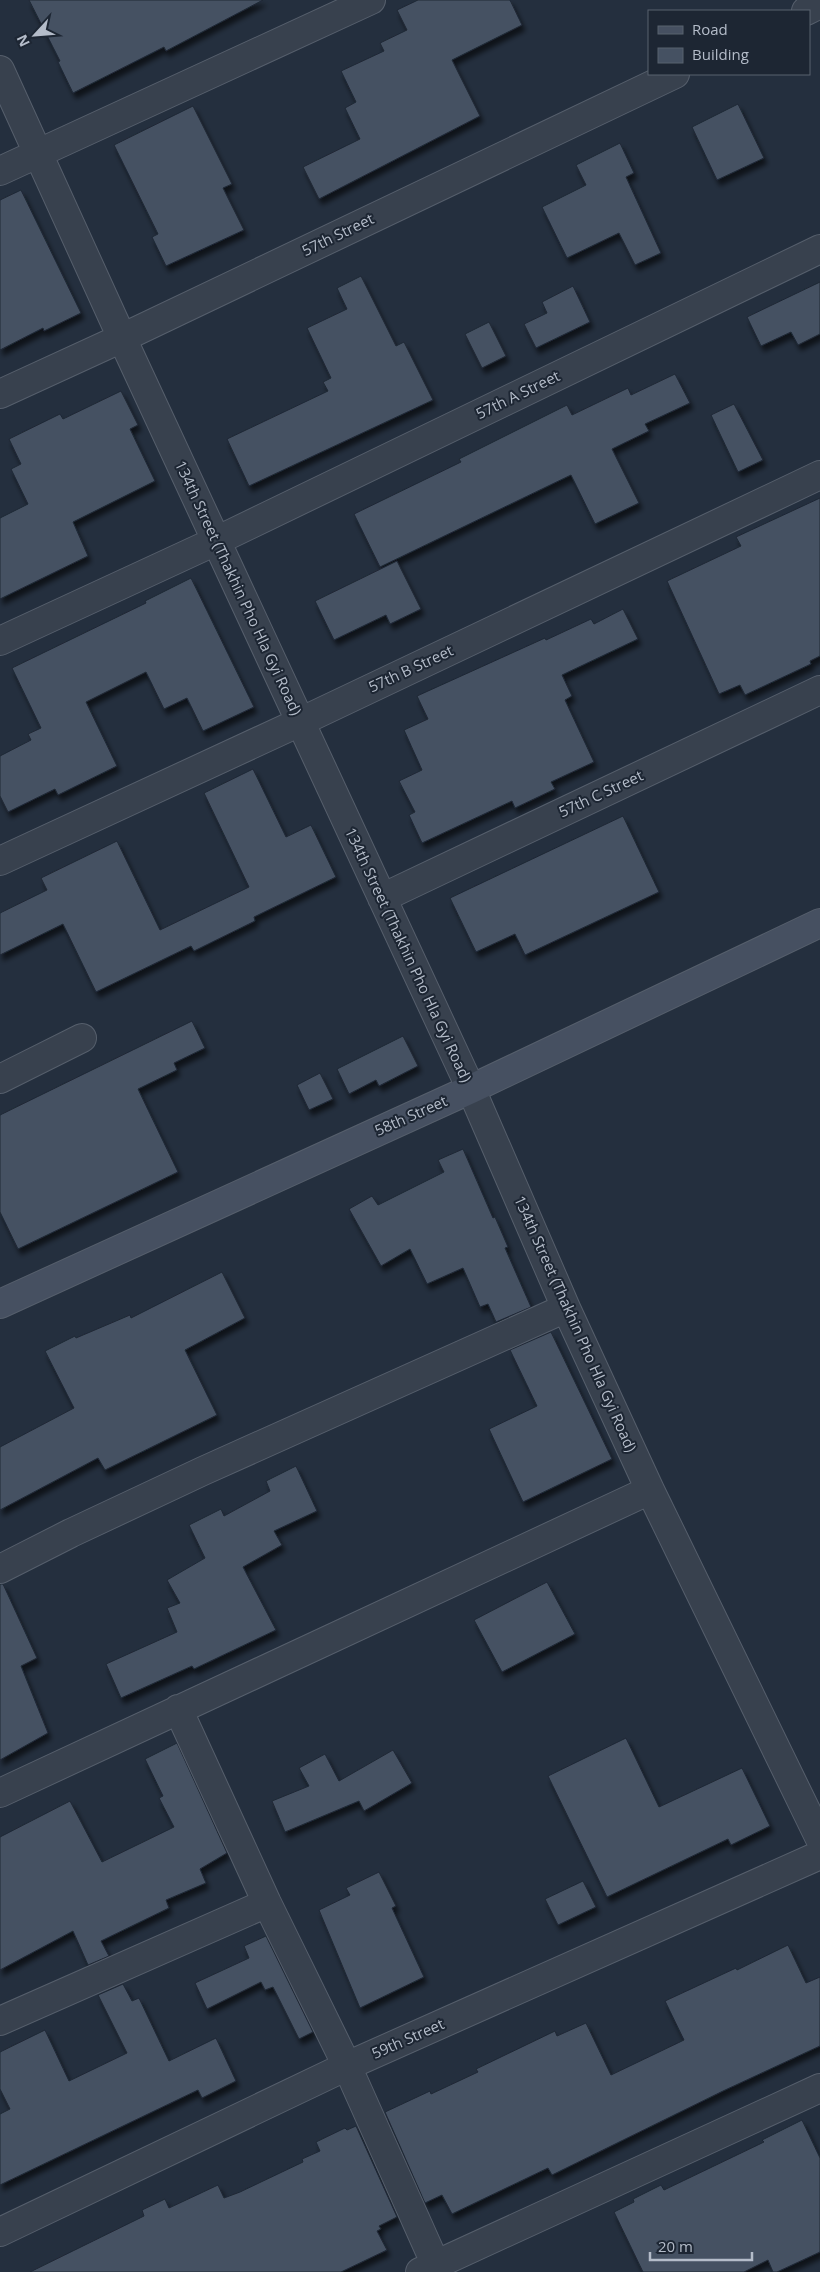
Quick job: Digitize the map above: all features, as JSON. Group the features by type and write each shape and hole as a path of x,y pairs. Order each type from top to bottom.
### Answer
{"main road":[{"name":"58th Street","path":"0,1304 471,1090 820,923"}],"street":[{"path":"0,171 371,0"},
{"path":"808,10 820,4"},
{"name":"134th Street (Thakhin Pho Hla Gyi Road)","path":"0,70 122,338 471,1090 566,1308 650,1490 820,1839"},
{"name":"57th Street","path":"0,394 122,338 673,75"},
{"name":"57th A Street","path":"0,641 216,541 820,249"},
{"name":"57th B Street","path":"0,861 300,722 820,475"},
{"name":"57th C Street","path":"382,898 820,690"},
{"path":"0,1079 82,1038"},
{"path":"0,1569 70,1533 203,1471 566,1308"},
{"path":"0,1793 650,1490"},
{"path":"178,1709 267,1903 347,2066 431,2270 820,2088"},
{"name":"59th Street","path":"0,2232 347,2066 820,1855"},
{"path":"0,2021 267,1903"}],"building":[{"path":"29,0 263,0 166,51 164,47 73,93 58,62 60,61"},
{"path":"418,0 510,0 522,25 452,60 480,116 319,199 303,167 360,139 345,108 356,102 341,71 384,51 380,43 407,30 397,10"},
{"path":"738,104 764,158 717,180 692,127"},
{"path":"193,106 232,184 223,188 244,230 166,266 152,237 158,234 114,145"},
{"path":"620,143 634,173 626,177 661,253 635,265 619,233 567,258 542,207 586,185 576,165"},
{"path":"21,190 81,313 44,331 43,328 0,350 0,200"},
{"path":"361,276 396,346 404,342 433,400 249,486 227,439 328,391 323,382 331,378 307,328 347,309 337,288"},
{"path":"820,282 820,334 798,345 791,332 761,346 747,317"},
{"path":"573,286 590,322 536,348 524,324 547,313 542,302"},
{"path":"489,322 506,356 482,368 465,334"},
{"path":"675,374 690,403 645,424 649,431 612,449 639,503 595,524 571,475 380,567 354,514 461,462 459,459 567,405 572,415 628,388 631,395"},
{"path":"121,391 138,425 130,429 155,481 73,522 88,556 0,599 0,518 28,504 11,469 21,464 9,439 60,414 63,419"},
{"path":"734,404 763,460 738,472 711,415"},
{"path":"820,498 820,656 810,661 811,664 745,695 740,685 719,694 667,581 741,546 736,537"},
{"path":"397,561 421,609 390,624 386,615 334,640 315,601"},
{"path":"191,578 254,707 203,731 187,698 164,709 146,672 86,702 117,766 58,795 55,789 8,812 0,796 0,756 31,740 28,734 41,728 12,668 146,603 145,601"},
{"path":"623,609 638,639 562,675 572,696 565,700 594,762 551,782 555,789 515,808 512,801 422,843 409,815 415,812 399,781 422,770 404,730 428,719 417,696 545,638 546,640 591,619 594,624"},
{"path":"253,769 286,837 311,825 336,877 254,917 255,921 194,951 191,946 96,992 63,924 0,955 0,913 47,890 41,878 117,841 160,930 249,887 204,793"},
{"path":"623,816 659,892 525,955 515,934 476,952 450,898"},
{"path":"192,1021 205,1048 174,1063 177,1070 138,1089 178,1172 18,1249 0,1212 0,1115"},
{"path":"403,1036 418,1066 379,1086 376,1080 349,1094 337,1069"},
{"path":"320,1073 333,1099 309,1110 297,1085"},
{"path":"463,1149 493,1218 495,1217 508,1247 505,1248 531,1307 496,1322 488,1304 480,1307 463,1268 427,1284 410,1249 381,1266 349,1209 372,1196 378,1205 444,1172 438,1160"},
{"path":"222,1272 245,1318 185,1350 217,1415 105,1470 98,1458 0,1510 0,1447 74,1408 45,1351 75,1336 76,1338 130,1315 131,1318"},
{"path":"551,1332 612,1459 523,1502 489,1429 537,1406 510,1350"},
{"path":"296,1466 317,1511 274,1531 282,1545 243,1567 276,1630 194,1669 192,1666 121,1698 106,1664 177,1632 167,1608 180,1603 167,1580 205,1558 189,1525 221,1509 224,1516 270,1491 266,1481"},
{"path":"547,1582 575,1634 502,1672 474,1620"},
{"path":"0,1584 3,1584 37,1658 21,1666 48,1733 0,1760"},
{"path":"626,1738 659,1807 742,1768 770,1826 731,1845 728,1839 607,1897 548,1776"},
{"path":"177,1743 227,1853 200,1869 206,1883 166,1900 169,1908 101,1941 109,1956 88,1965 73,1931 0,1970 0,1837 70,1801 102,1862 174,1827 159,1798 163,1796 145,1759"},
{"path":"393,1750 412,1783 364,1811 359,1801 285,1832 272,1801 309,1786 299,1768 325,1754 339,1781"},
{"path":"379,1872 396,1906 392,1908 424,1977 360,2008 319,1910 350,1895 346,1888"},
{"path":"583,1881 596,1907 558,1925 545,1899"},
{"path":"266,1936 313,2032 299,2039 273,1987 265,1990 261,1982 207,2009 195,1983 249,1958 244,1946"},
{"path":"788,1945 806,1983 820,1977 820,2046 723,2091 552,2175 548,2168 452,2214 442,2195 425,2203 385,2112 430,2091 431,2094 478,2072 476,2069 555,2031 557,2036 586,2023 611,2075 684,2040 665,2001 736,1968 737,1970"},
{"path":"123,1984 132,2001 139,1998 169,2061 216,2038 236,2081 202,2098 198,2090 0,2185 0,2114 10,2109 0,2089 0,2052 45,2030 69,2081 127,2053 98,1995"},
{"path":"802,2120 820,2158 820,2252 777,2272 773,2272 768,2260 744,2272 643,2272 614,2212 634,2202 633,2199 661,2185 664,2190 764,2142 762,2140"},
{"path":"356,2126 397,2217 379,2226 381,2229 377,2231 387,2250 341,2272 30,2272 144,2216 142,2210 165,2199 169,2208 218,2185 224,2198 240,2192 303,2162 302,2159 320,2151 316,2142 345,2128 347,2130"}]}
